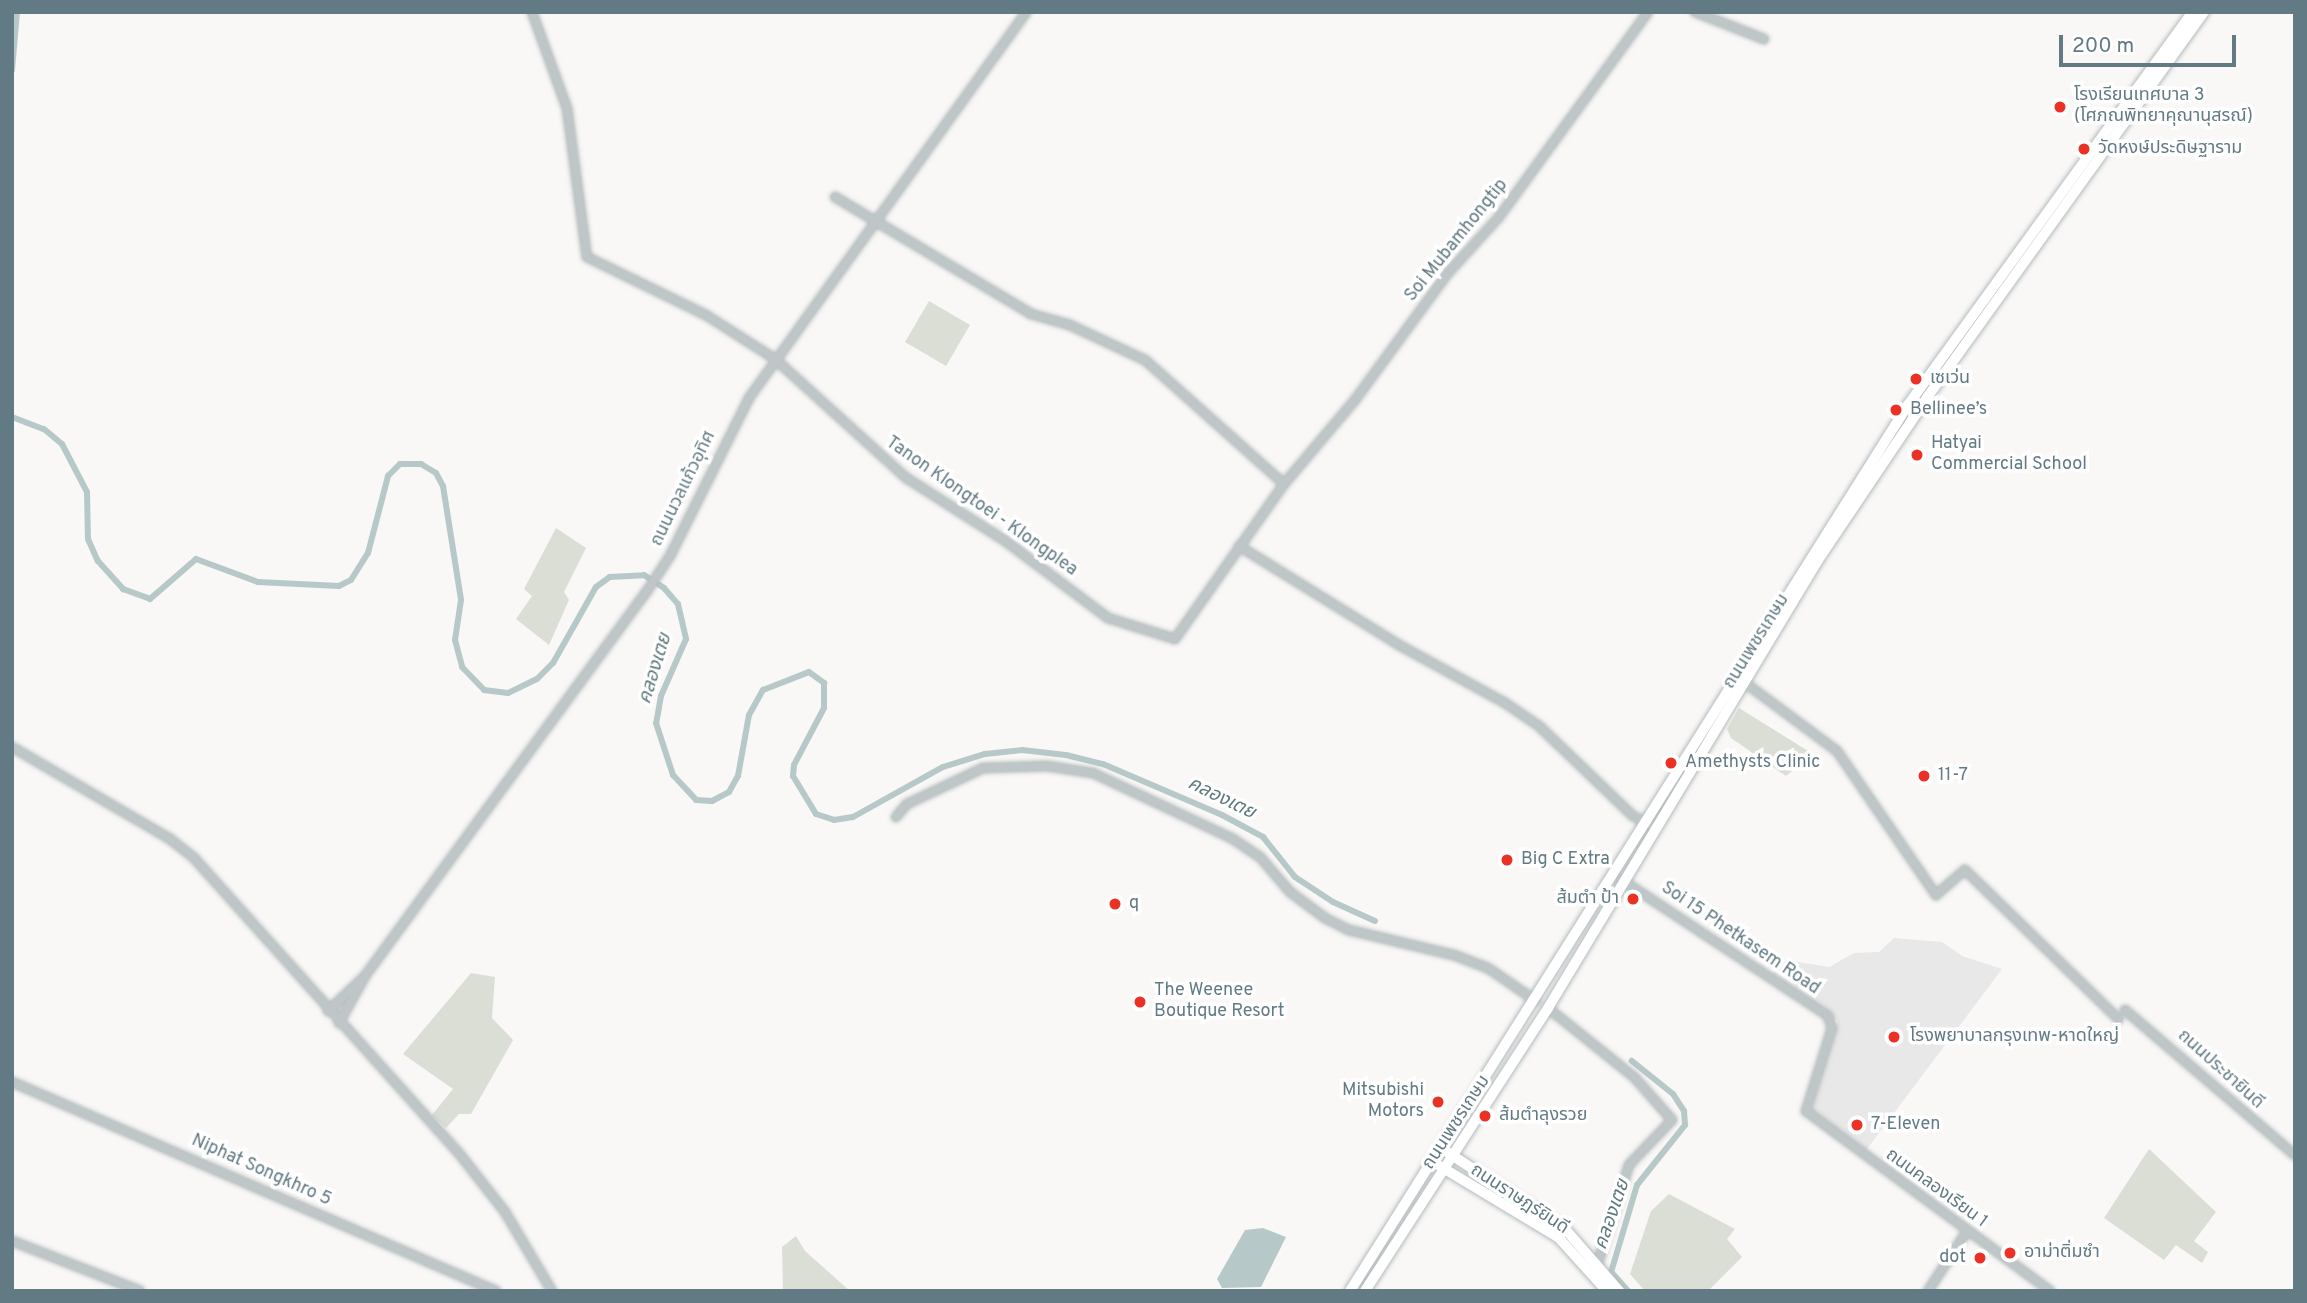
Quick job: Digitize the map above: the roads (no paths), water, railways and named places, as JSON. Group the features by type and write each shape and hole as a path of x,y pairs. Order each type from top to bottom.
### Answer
{"main road":[{"name":"ถนนเพชรเกษม","path":"2144,89 2193,12"},
{"name":"ถนนเพชรเกษม","path":"1350,1291 1814,557 2059,207 2144,89 2204,12"},
{"name":"ถนนเพชรเกษม","path":"1365,1291 1450,1154 1548,1008 1622,880 1744,681 1814,557"},
{"name":"ถนนราษฎร์ยินดี","path":"1440,1149 1566,1230 1598,1263 1619,1291"},
{"name":"ถนนราษฎร์ยินดี","path":"1432,1161 1558,1237 1607,1291"}],"street":[{"name":"Tanon Klongtoei - Klongplea","path":"532,12 567,108 587,257 706,315 775,359 905,477 1004,540 1108,618 1175,639 1284,484"},
{"name":"ถนนนวลแก้วอุทิศ","path":"340,1023 365,975 666,563 728,434 775,359 1026,12"},
{"name":"Soi Mubamhongtip","path":"1284,484 1355,400 1448,273 1499,217 1648,12"},
{"path":"1695,12 1764,39"},
{"path":"835,197 874,224 1031,314 1137,355 1284,484"},
{"path":"1239,546 1539,726 1643,824 1655,827"},
{"path":"1744,681 1837,751 1936,895 1965,870 2118,1019"},
{"path":"12,747 170,839 194,858 487,1187 552,1291"},
{"path":"895,817 919,798 983,768 1047,766 1093,773 1233,839 1260,857 1290,892 1325,918 1349,930 1476,963 1509,979 1536,1000"},
{"name":"Soi 15 Phetkasem Road","path":"1622,880 1828,1016 1832,1028 1806,1111"},
{"name":"ถนนนวลแก้วอุทิศ","path":"328,1011 365,975"},
{"path":"1548,1008 1635,1078 1672,1121 1629,1165 1598,1263"},
{"name":"ถนนประชายินดี","path":"2124,1010 2295,1155"},
{"name":"Niphat Songkhro 5","path":"12,1082 496,1291"},
{"name":"ถนนคลองเรียน 1","path":"1806,1111 2050,1291"},
{"path":"1928,1291 1967,1231"},
{"path":"12,1241 140,1291"}],"waterway":[{"path":"12,70 17,12"},
{"name":"คลองเตย","path":"12,417 44,429 62,444 87,492 88,539 98,561 123,589 150,599 196,559 258,582 339,586 351,580 368,553 388,476 400,464 421,464 436,473 443,486 461,600 455,640 462,667 484,690 508,693 537,679 553,663 596,587 610,577 644,575 664,588 678,604 686,639 661,696 656,723 673,775 696,800 712,801 729,792 738,776 749,715 763,690 809,672 824,683 824,708 794,765 793,776 816,814 834,820 853,817 943,767 985,754 1022,750 1066,755 1103,764 1222,815 1263,837 1295,877 1333,902 1375,921"},
{"name":"คลองเตย","path":"1609,1279 1637,1185 1685,1125 1684,1111 1673,1094 1632,1061"},
{"path":"1611,1272 1628,1291"}],"place":[{"name":"โรงเรียนเทศบาล 3 (โศภณพิทยาคุณานุสรณ์)","path":"2060,107"},
{"name":"วัดหงษ์ประดิษฐาราม","path":"2084,149"},
{"name":"เซเว่น","path":"1916,379"},
{"name":"Bellinee’s","path":"1896,410"},
{"name":"Hatyai Commercial School","path":"1917,455"},
{"name":"Amethysts Clinic","path":"1671,763"},
{"name":"11-7","path":"1924,776"},
{"name":"Big C Extra","path":"1507,860"},
{"name":"ส้มตำ ป้า","path":"1633,899"},
{"name":"q","path":"1115,904"},
{"name":"The Weenee Boutique Resort","path":"1140,1002"},
{"name":"โรงพยาบาลกรุงเทพ-หาดใหญ่","path":"1894,1037"},
{"name":"Mitsubishi Motors","path":"1438,1102"},
{"name":"ส้มตำลุงรวย","path":"1485,1116"},
{"name":"7-Eleven","path":"1857,1125"},
{"name":"อาม่าติ่มซำ","path":"2010,1253"},
{"name":"dot","path":"1980,1258"}]}
